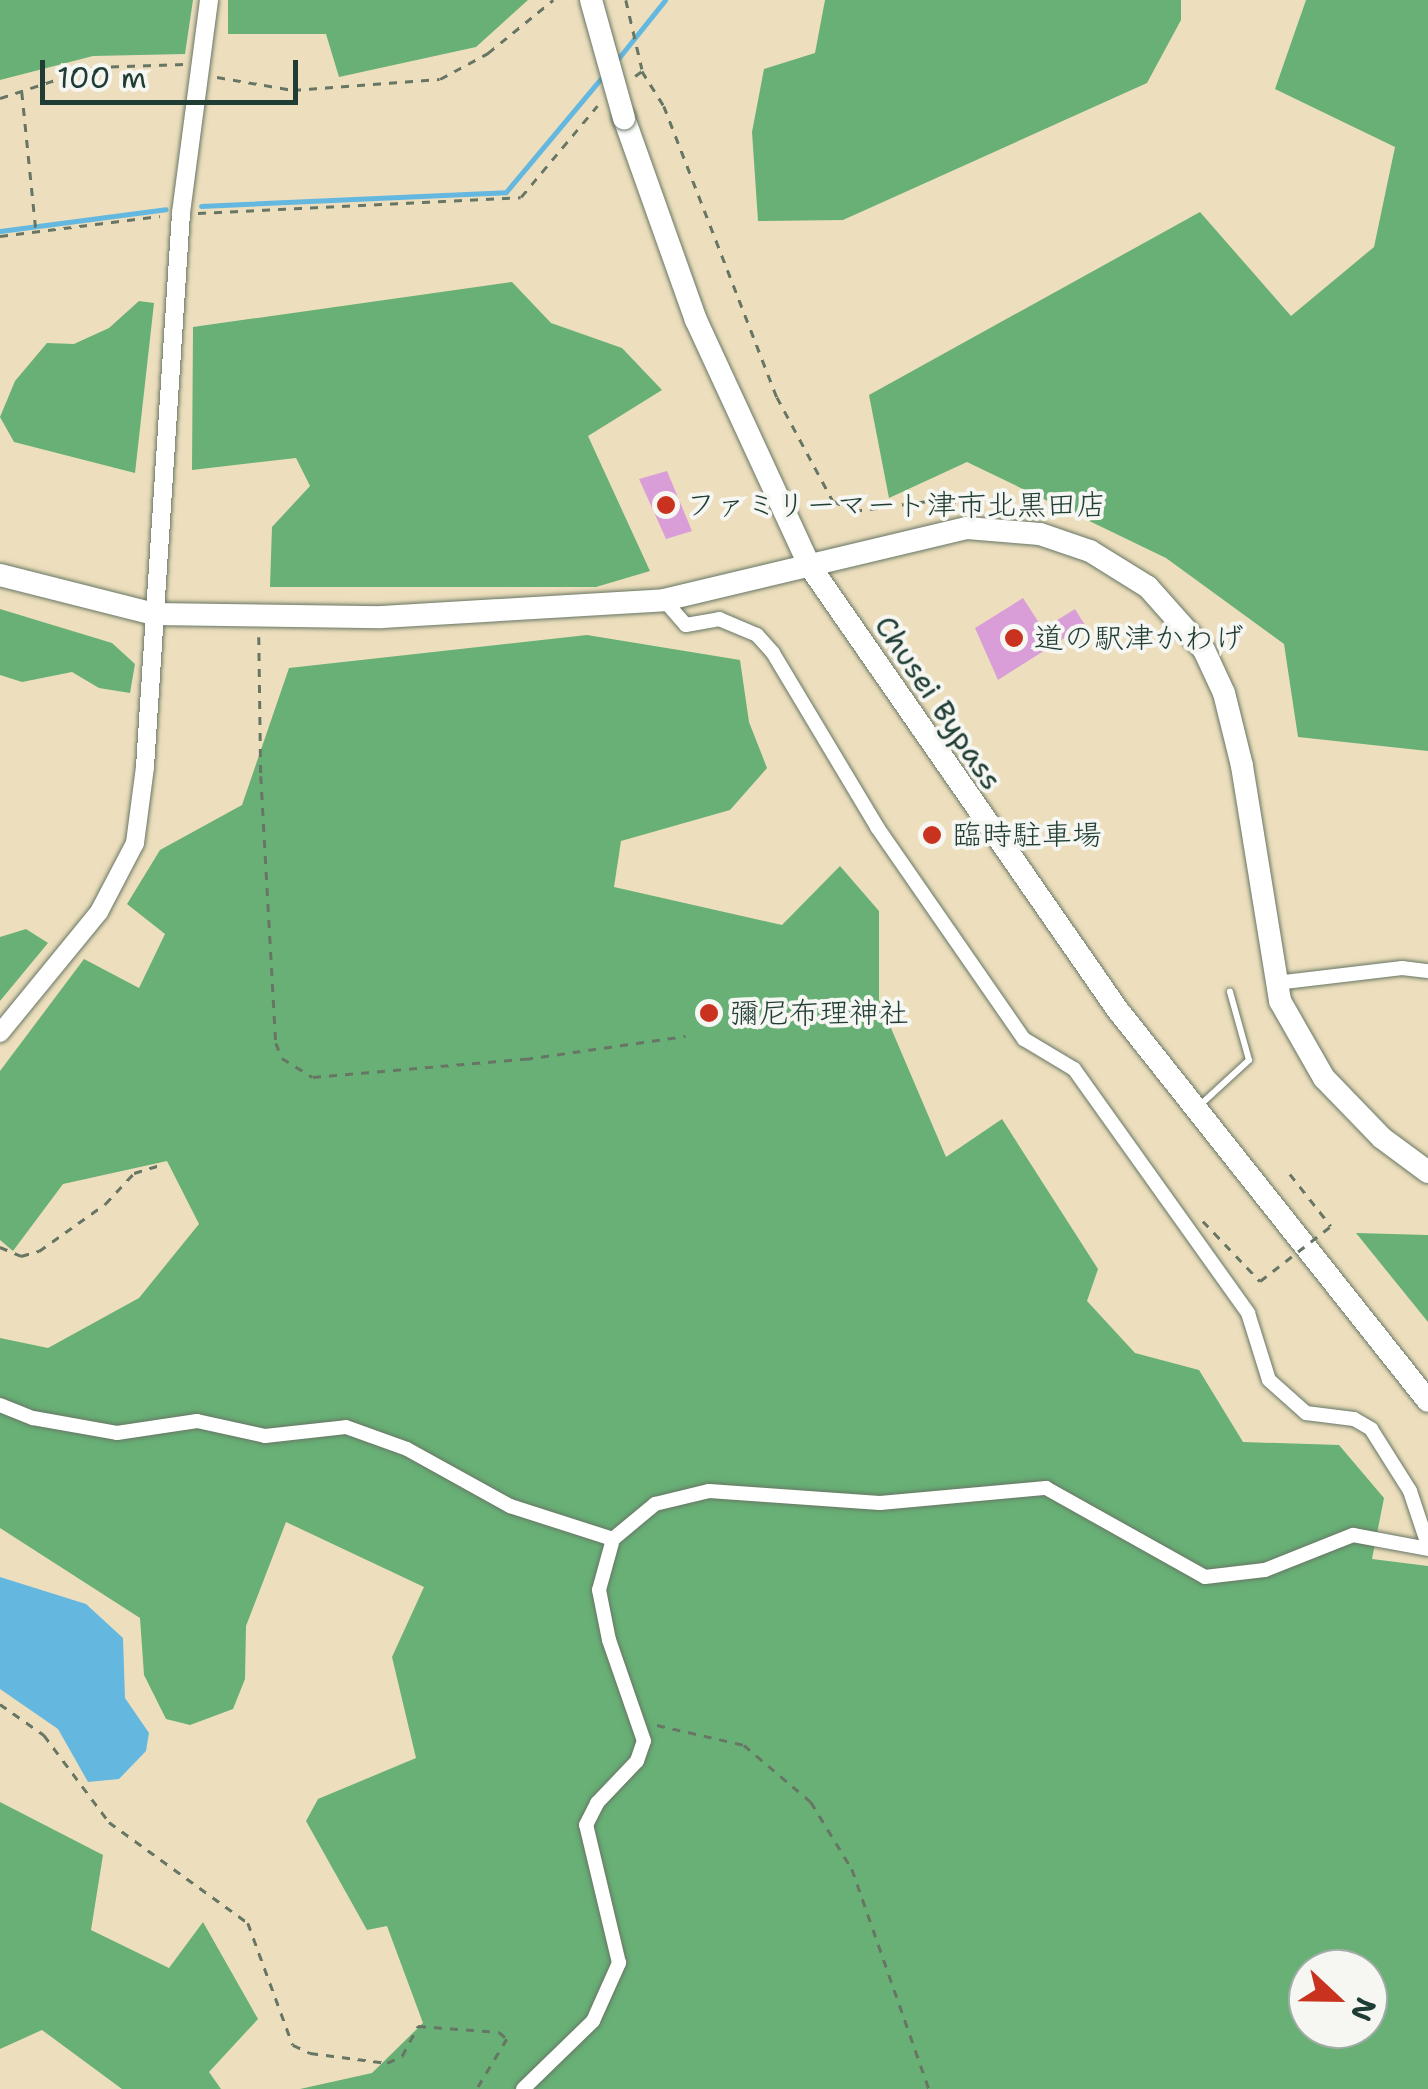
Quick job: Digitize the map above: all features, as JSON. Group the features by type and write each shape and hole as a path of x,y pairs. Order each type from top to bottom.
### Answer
{"highway":[{"name":"Chusei Bypass","path":"591,0 624,118 696,320 809,565 956,785 1194,1110 1428,1401"},
{"path":"0,575 154,614 382,617 664,600 967,528 1040,534 1090,551 1159,596 1204,650 1224,693 1242,766 1276,983 1324,1078 1382,1138 1428,1172"}],"street":[{"path":"0,1034 99,912 127,868 140,813 180,214 210,0"},
{"path":"523,2089 593,2021 618,1962 586,1825 596,1803 642,1752 642,1722 608,1640 599,1590 613,1539 655,1504 709,1491 880,1503 1024,1486 1079,1502 1150,1551 1205,1577 1266,1570 1352,1535 1428,1546 1410,1491 1370,1430 1354,1419 1306,1413 1269,1380 1248,1312 1074,1068 1024,1038 877,827 773,652 757,635 719,619 686,626 664,600"},
{"path":"1276,983 1402,968 1428,971"},
{"path":"0,1405 33,1418 117,1433 197,1422 265,1436 346,1427 408,1449 510,1506 613,1539"}],"lane":[{"path":"1194,1110 1249,1060 1230,992"}],"path":[{"path":"0,98 95,67 200,69 260,89 440,79 488,52 553,0"},
{"path":"626,0 642,70 664,106 777,396 833,501 854,511 950,498 961,505 967,528"},
{"path":"628,82 642,70"},
{"path":"22,91 37,230"},
{"path":"0,236 180,214 521,197 599,104"},
{"path":"260,615 261,776 276,1043 282,1058 313,1077 507,1061 685,1036"},
{"path":"0,1247 21,1256 39,1251 104,1204 134,1173 162,1164"},
{"path":"1197,1215 1260,1280 1331,1226 1290,1174"},
{"path":"0,1704 44,1734 109,1822 248,1923 293,2045 310,2053 387,2062 402,2056 418,2026 499,2032 507,2039 477,2089"},
{"path":"642,1722 744,1745 811,1802 852,1869 929,2089"}],"green space":[{"path":"0,0 193,0 185,54 93,56 0,80"},
{"path":"228,0 528,0 476,47 339,77 326,34 228,34"},
{"path":"825,0 1181,0 1181,20 1147,83 843,220 758,221 752,132 764,69 815,53"},
{"path":"1306,0 1428,0 1428,751 1298,737 1284,644 1166,558 967,462 889,498 869,395 1200,212 1291,316 1374,247 1395,147 1275,89"},
{"path":"512,282 551,323 622,348 662,390 588,436 650,571 596,587 270,587 272,527 310,486 296,458 192,470 193,327"},
{"path":"139,301 154,303 135,473 14,442 0,417 15,381 47,343 74,344 109,328"},
{"path":"0,609 112,643 135,664 130,693 99,688 72,672 22,682 0,675"},
{"path":"587,635 740,660 749,722 767,768 730,810 621,841 614,887 782,925 840,866 879,911 879,1000 946,1157 1002,1119 1098,1269 1087,1301 1135,1353 1199,1370 1243,1442 1339,1445 1384,1498 1372,1559 1428,1566 1428,2089 300,2089 372,2073 423,2023 387,1926 367,1930 306,1821 318,1799 416,1758 392,1657 424,1587 286,1522 246,1626 245,1679 233,1709 190,1725 166,1719 144,1675 140,1618 0,1528 0,1338 48,1348 139,1298 199,1224 167,1161 63,1184 13,1251 0,1240 0,1071 84,959 139,988 165,934 127,904 160,850 242,805 289,668"},
{"path":"26,929 48,943 0,1001 0,937"},
{"path":"1356,1233 1428,1235 1428,1322"},
{"path":"0,1802 103,1855 91,1930 169,1968 203,1922 258,2019 209,2072 221,2089 122,2089 42,2030 0,2049"}],"water":[{"path":"0,1577 86,1604 123,1638 125,1698 149,1733 146,1751 119,1779 88,1782 58,1729 0,1689"}],"building":[{"name":"ファミリーマート津市北黒田店","path":"667,471 692,531 666,539 639,479"},
{"name":"道の駅津かわげ","path":"1023,598 1043,629 1075,609 1085,625 998,680 975,628"}],"waterway":[{"path":"617,60 665,0"},
{"path":"201,206 506,192 603,76"},
{"path":"0,231 166,209"}],"place":[{"name":"ファミリーマート津市北黒田店","path":"666,505"},
{"name":"道の駅津かわげ","path":"1014,638"},
{"name":"臨時駐車場","path":"932,835"},
{"name":"彌尼布理神社","path":"709,1013"}]}
